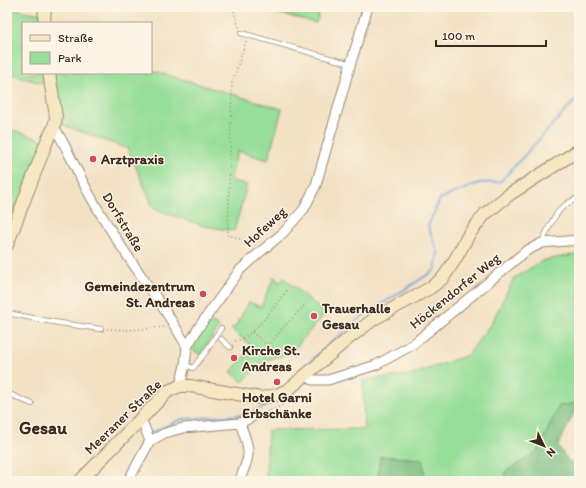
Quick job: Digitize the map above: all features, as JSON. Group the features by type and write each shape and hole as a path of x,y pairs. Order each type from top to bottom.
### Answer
{"street":[{"path":"44,22 45,7"},
{"name":"Hofeweg","path":"180,386 185,365 187,347 207,316 240,270 283,234 304,208 316,185 368,7"},
{"path":"7,245 47,141 54,128 56,117 49,74"},
{"name":"Dorfstraße","path":"54,128 63,140 99,212 187,347"},
{"name":"Meeraner Straße","path":"80,481 168,391 180,386 190,386 261,398 276,395 288,390 349,338 374,319 430,288 443,278 469,234 485,214 510,194 579,150"},
{"name":"Höckendorfer Weg","path":"306,375 313,380 328,380 376,365 412,345 526,251 542,243 579,240"},
{"path":"148,437 183,428 240,423 252,416"},
{"path":"128,481 148,437 141,419"},
{"path":"239,481 247,464 249,449 240,423"}],"lane":[{"path":"241,33 351,64"},
{"path":"542,243 556,216 565,205 579,197"},
{"path":"7,314 101,329"},
{"path":"185,365 192,368 205,353 221,328"},
{"path":"221,339 230,347"},
{"path":"7,393 32,404"}],"path":[{"path":"233,7 241,33"},
{"path":"248,35 232,83 228,234 266,248"},
{"path":"235,341 242,342 288,290"},
{"path":"198,303 200,298"},
{"path":"252,332 266,344 271,343 305,305"},
{"path":"101,329 128,330 175,327"}],"green space":[{"path":"254,7 321,7 316,23"},
{"path":"7,8 41,14 41,22 22,22 22,74 45,74 47,85 7,73"},
{"path":"152,70 282,109 268,160 238,151 230,180 247,185 234,231 204,226 154,209 128,149 63,125 53,87 52,74 152,74"},
{"path":"7,128 45,141 9,225 7,223"},
{"path":"579,254 579,402 559,407 537,452 505,472 506,481 426,481 422,459 380,456 378,481 266,477 268,430 364,429 363,380 411,375 468,355 492,322 514,278 544,260"},
{"path":"274,277 280,282 284,278 325,313 291,353 263,361 243,382 231,372 248,352 246,350 250,345 231,329 236,326 249,302 261,307"},
{"path":"208,320 219,327 200,355 189,347"},
{"path":"579,402 558,446 570,463 579,466 579,481 506,481 505,472 537,452 559,406"},
{"path":"380,456 422,459 426,481 378,481"}],"waterway":[{"path":"297,373 357,320 435,270 438,252 428,226 440,199 479,183 500,182 579,96"},
{"path":"149,434 182,419 245,415 291,395"},
{"path":"121,481 145,439"}],"place":[{"name":"Arztpraxis","path":"93,159"},
{"name":"Gemeindezentrum St. Andreas","path":"203,294"},
{"name":"Trauerhalle Gesau","path":"314,316"},
{"name":"Kirche St. Andreas","path":"234,358"},
{"name":"Hotel Garni Erbschänke","path":"277,382"}],"district":[{"name":"Gesau","path":"43,428"}]}
